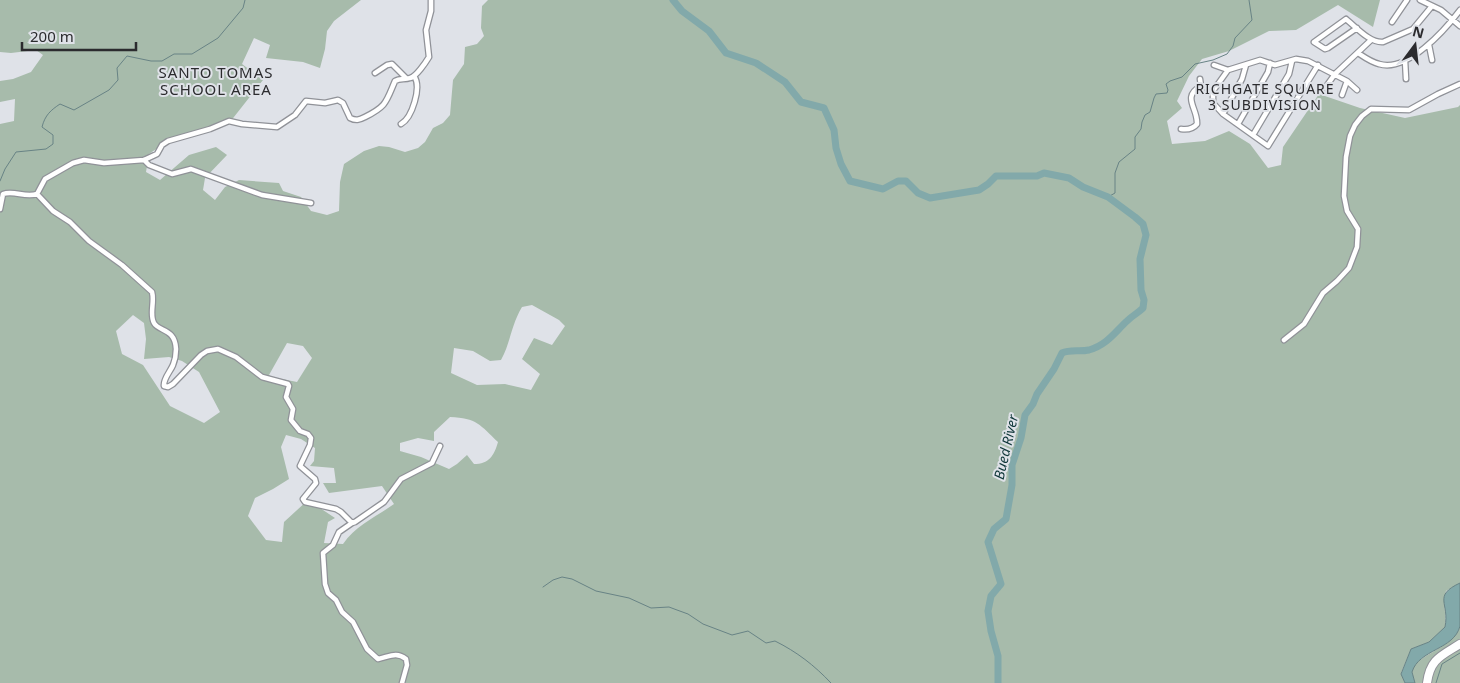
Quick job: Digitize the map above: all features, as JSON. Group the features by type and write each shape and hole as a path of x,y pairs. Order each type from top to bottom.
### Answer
{"highway":[{"path":"1427,683 1431,668 1436,659 1460,644"}],"street":[{"path":"37,194 47,176 79,161 104,163 144,160 157,154 168,141 210,129 224,122 232,121 242,124 280,126 294,115 306,101 325,103 338,100 343,103 350,118 357,120 380,110 386,102 395,81 406,78 410,79 429,57 426,30 432,11 431,0"},
{"path":"1392,22 1407,0"},
{"path":"1420,0 1453,19 1460,26"},
{"path":"1357,28 1328,48 1324,49 1314,42 1344,20 1347,20 1357,28 1371,40 1383,42 1411,30 1432,6"},
{"path":"1358,53 1380,64 1388,65 1405,60 1429,45 1460,10"},
{"path":"1325,88 1335,74 1371,40"},
{"path":"1429,45 1432,60"},
{"path":"1318,65 1268,146 1223,114 1213,104 1212,94 1214,89 1228,70 1260,60 1279,65 1292,61 1308,60 1318,65 1335,74 1347,81 1357,90"},
{"path":"1405,60 1406,79"},
{"path":"1253,135 1289,74 1292,61"},
{"path":"1238,124 1268,72 1270,63"},
{"path":"375,73 392,64 406,78"},
{"path":"1223,114 1242,79 1246,64"},
{"path":"1214,65 1228,70"},
{"path":"401,124 407,120 417,94 418,82 414,76"},
{"path":"1200,78 1201,86"},
{"path":"1342,95 1347,81"},
{"path":"1284,340 1304,324 1323,293 1343,274 1353,260 1357,247 1358,229 1347,211 1344,196 1346,157 1350,136 1355,125 1362,116 1371,110 1409,110 1460,84"},
{"path":"1201,86 1214,89"},
{"path":"1181,129 1186,130 1197,124 1197,115 1191,99 1194,92 1201,86"},
{"path":"144,160 153,168 172,174 191,169 262,195 311,202"},
{"path":"0,208 3,194 6,192 24,196 37,194"},
{"path":"37,194 53,211 70,222 89,241 122,264 152,292 155,325 171,335 176,350 174,364 164,382 164,386 173,384 207,351 218,349 236,357 262,377 283,381 288,384 286,399 293,409 291,420 311,438 310,445 300,466 315,479 316,483 304,496 303,501 339,510 352,523"},
{"path":"402,683 407,665 406,659 397,654 390,654 378,659 373,655 367,649 353,622 342,612 336,600 328,593 325,584 323,553 332,545 339,532 384,502 401,478 432,463 440,446"}],"green space":[{"path":"0,0 361,0 334,21 327,31 320,68 303,62 266,58 270,45 254,38 242,64 263,80 230,122 166,142 149,154 146,172 160,180 189,155 216,147 227,155 205,178 203,190 215,200 225,187 239,180 279,183 283,191 301,197 311,211 327,215 339,211 340,182 344,164 364,151 379,146 405,152 418,148 425,142 433,128 443,123 450,115 453,80 464,64 465,47 477,44 484,36 481,28 482,6 488,0 1380,0 1373,27 1338,5 1296,30 1269,31 1229,51 1202,59 1189,76 1177,101 1182,108 1167,121 1172,144 1205,141 1229,131 1250,144 1268,168 1281,165 1283,147 1319,94 1360,108 1405,118 1460,105 1460,583 1446,591 1444,600 1445,627 1429,642 1411,649 1401,673 1405,683 0,683 0,124 14,121 15,99 0,102 0,81 13,79 31,72 43,55 36,50 11,53 0,52","holes":["532,305 559,320 565,326 552,345 534,338 522,359 540,374 531,390 505,384 477,385 451,373 454,348 473,351 490,361 501,360 522,307","133,315 144,323 146,339 144,359 169,357 182,361 199,372 220,412 204,423 170,406 143,365 122,354 116,331","287,343 303,346 312,358 297,382 269,375","450,417 472,421 487,431 498,442 493,455 484,463 474,464 467,455 449,469 421,457 400,451 400,443 418,438 434,441 434,432","286,435 301,439 315,448 314,461 310,466 334,468 336,483 323,483 329,493 382,486 394,504 360,526 343,544 324,543 328,522 335,518 308,500 284,522 282,542 266,540 248,516 255,498 289,479 281,447"]},
{"path":"1460,626 1460,683 1415,683 1412,671 1414,665 1451,640 1457,634"}],"water":[{"path":"1460,583 1460,626 1457,634 1416,664 1412,672 1415,683 1405,683 1401,674 1411,649 1429,642 1445,627 1444,596"}],"waterway":[{"path":"0,181 16,152 46,149 53,144 53,135 42,127 47,116 57,106 60,104 74,110 109,90 118,80 117,68 127,56 151,61 162,61 174,54 192,54 218,38 243,8 245,0"},
{"name":"Bued River","path":"673,0 682,11 709,31 726,53 756,63 785,82 801,102 824,108 834,130 836,148 841,164 850,181 883,189 898,181 906,181 918,193 930,198 979,190 996,176 1037,176 1044,173 1069,178 1083,187 1108,197 1143,224 1146,235 1140,259 1143,308 1101,345 1089,350 1062,353 1025,415 1021,438 1012,465 1012,485 1006,519 994,529 988,542 1001,584 991,596 988,611 998,656 998,683"},
{"path":"1108,197 1115,193 1115,173 1119,162 1135,149 1135,137 1141,129 1145,115 1150,112 1156,94 1167,93 1166,84 1182,77 1195,64 1213,60 1227,54 1233,46 1235,38 1252,20 1249,0"},
{"path":"543,587 553,580 562,577 572,579 596,591 629,598 651,608 669,607 688,614 703,624 732,635 748,631 766,643 775,641 798,654 831,683"},
{"path":"1436,683 1442,664 1460,653"}],"district":[{"name":"SANTO TOMAS SCHOOL AREA","path":"216,82"},
{"name":"RICHGATE SQUARE 3 SUBDIVISION","path":"1265,98"}]}
